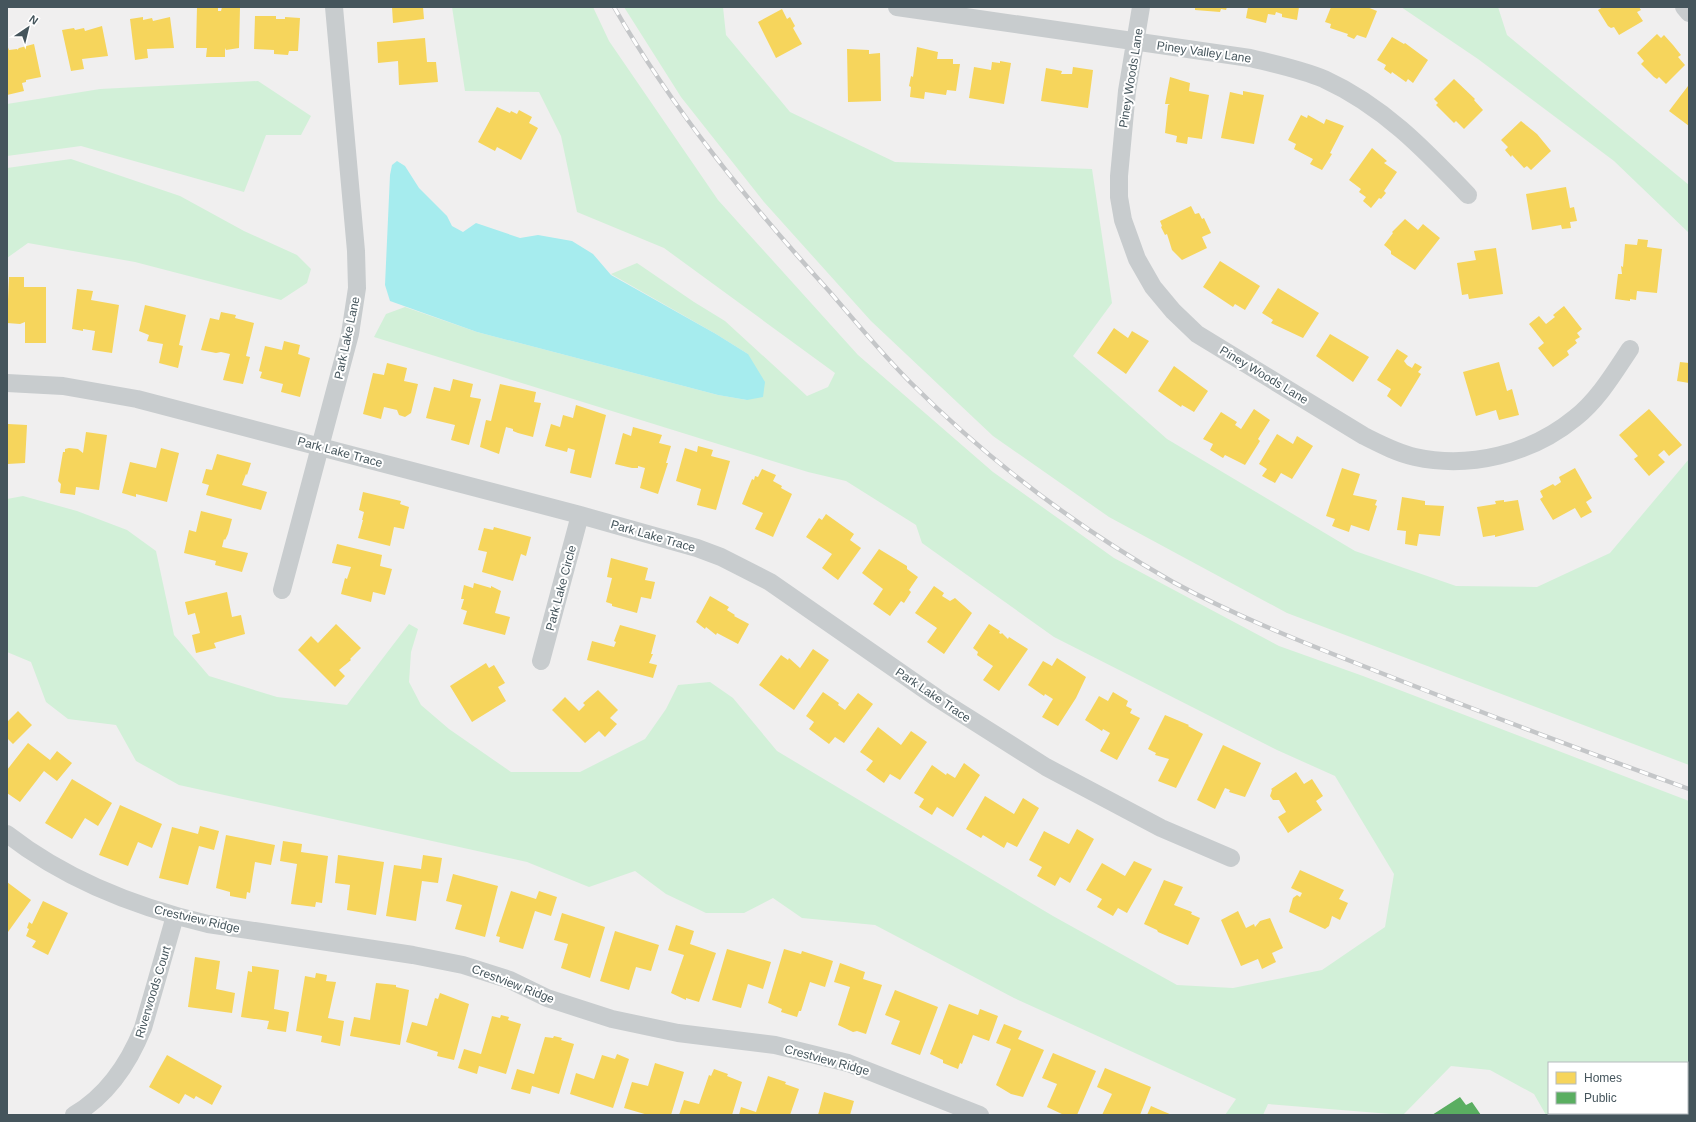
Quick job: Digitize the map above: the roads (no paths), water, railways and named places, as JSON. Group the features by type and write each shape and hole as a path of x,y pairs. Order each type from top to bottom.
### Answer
{"street":[{"name":"Park Lake Lane","path":"282,590 350,334 357,288 356,251 334,7"},
{"name":"Piney Valley Lane","path":"897,7 1250,58 1293,68 1323,79 1376,109 1396,124 1468,195"},
{"name":"Piney Woods Lane","path":"1141,7 1127,91 1120,154 1119,196 1125,227 1138,259 1153,286 1172,311 1197,334 1364,436 1389,448 1421,458 1458,461 1493,457 1520,450 1539,442 1560,429 1576,418 1591,402 1630,349"},
{"path":"1684,7 1689,13"},
{"name":"Park Lake Trace","path":"7,383 63,386 137,399 697,548 744,567 796,598 936,698 1039,763 1161,828 1231,858"},
{"name":"Park Lake Circle","path":"541,661 580,516"},
{"name":"Crestview Ridge","path":"7,834 45,860 76,878 108,893 175,916 208,924 413,955 463,965 510,980 554,1000 612,1019 678,1033 775,1046 811,1053 848,1063 980,1115"},
{"name":"Riverwoods Court","path":"74,1115 104,1092 127,1062 136,1045 143,1028 175,916"}],"water":[{"path":"397,161 405,166 419,188 447,216 452,226 463,232 476,223 520,238 538,235 572,241 593,254 611,275 716,334 748,354 765,382 763,397 747,400 718,395 477,332 390,301 385,285 390,175 392,165"}],"railway":[{"path":"614,7 661,82 687,119 741,190 799,258 911,383 971,439 1036,492 1103,539 1173,582 1249,619 1458,703 1689,789"}]}
